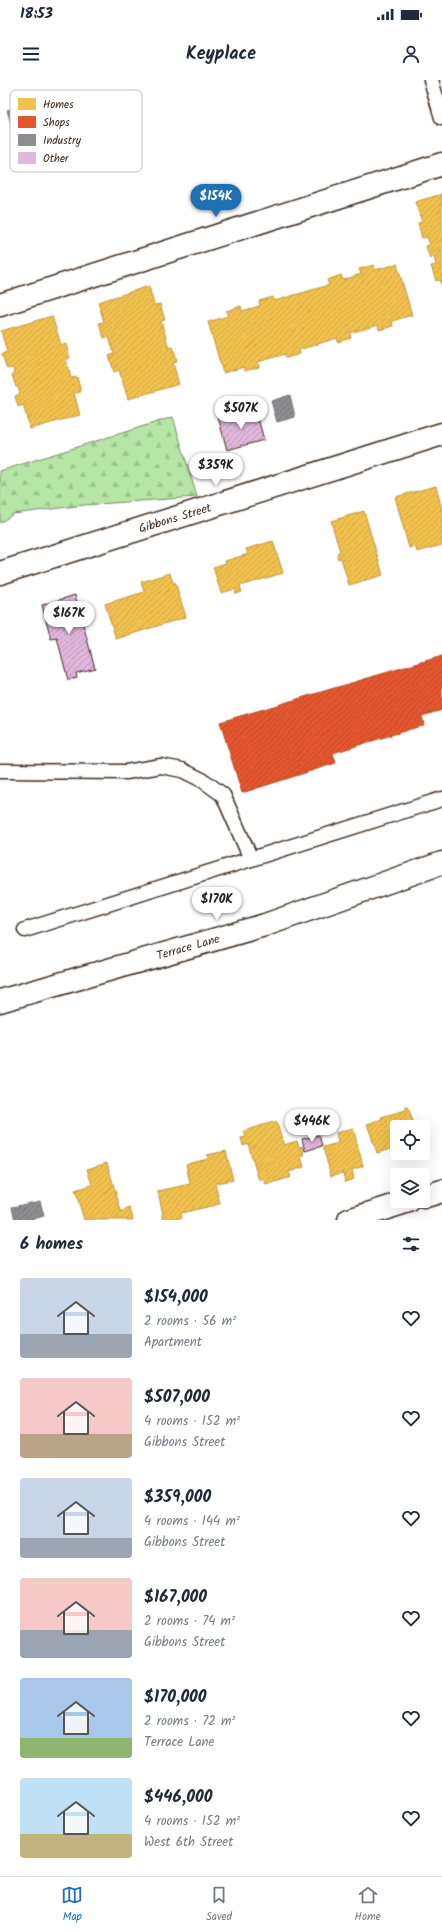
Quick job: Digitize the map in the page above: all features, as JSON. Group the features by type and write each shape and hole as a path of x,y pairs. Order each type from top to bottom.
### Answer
{"street":[{"path":"0,305 442,164"},
{"name":"Gibbons Street","path":"0,573 442,434"},
{"name":"Terrace Lane","path":"0,1001 265,925 442,863"},
{"path":"430,1195 442,1191"},
{"path":"349,1220 390,1207"}],"lane":[{"path":"431,80 442,118"},
{"path":"0,771 126,772 161,766 182,770 204,781 223,795 251,859"},
{"path":"25,930 442,799"}],"green space":[{"path":"173,417 197,497 84,505 13,514 0,523 0,471"}],"building: Homes":[{"path":"442,194 442,288 440,280 436,281 431,266 436,265 434,257 430,259 426,246 430,245 427,237 422,238 418,223 422,222 415,202"},
{"path":"397,264 412,315 392,321 393,326 379,330 378,325 350,333 351,338 338,342 337,338 299,350 300,354 286,358 285,354 258,362 259,367 245,371 244,367 223,373 208,322 228,316 226,311 241,306 242,311 260,306 259,301 273,297 274,301 329,285 327,280 341,275 343,280 361,274 359,269 374,265 375,270"},
{"path":"149,286 154,305 160,304 165,320 161,321 169,348 173,347 177,361 173,363 179,384 128,399 119,370 114,372 109,356 114,354 109,337 104,338 99,323 104,322 98,302"},
{"path":"52,316 61,345 66,344 70,358 66,359 71,378 77,377 81,392 74,393 80,415 30,429 23,405 18,407 15,396 20,394 12,375 14,374 13,368 7,369 2,354 7,352 1,331"},
{"path":"436,486 442,510 442,545 417,552 415,546 409,548 395,497"},
{"path":"364,511 383,575 349,585 341,558 338,559 337,553 340,552 331,521"},
{"path":"273,541 283,573 240,586 242,592 236,594 235,589 221,593 213,567 226,563 225,561 248,554 246,549"},
{"path":"170,573 173,583 175,582 186,617 116,639 105,604 144,592 141,582"},
{"path":"406,1107 408,1107 413,1120 390,1120 390,1149 377,1153 367,1124 382,1119 381,1117 406,1110"},
{"path":"276,1121 284,1145 297,1141 299,1147 302,1146 304,1155 301,1156 304,1167 289,1172 291,1177 266,1185 264,1179 259,1181 248,1144 243,1146 241,1138 246,1137 244,1131"},
{"path":"353,1128 363,1166 352,1170 354,1179 345,1182 343,1173 331,1176 323,1147 338,1143 336,1133"},
{"path":"226,1151 233,1180 215,1183 220,1204 181,1213 182,1218 164,1220 158,1191 190,1184 186,1164 208,1159 207,1155"},
{"path":"107,1163 121,1211 130,1208 133,1220 84,1220 75,1190 92,1185 87,1169"}],"building: Shops":[{"path":"442,656 442,710 422,716 424,725 333,753 336,763 242,793 220,722"}],"building: Industry":[{"path":"10,109 10,121 7,110"},
{"path":"290,395 295,417 277,422 271,401"},
{"path":"40,1201 44,1216 29,1220 15,1220 12,1207"}],"building: Other":[{"path":"256,411 264,440 227,450 218,417 224,416 225,419"},
{"path":"75,595 95,668 76,673 77,677 68,680 57,638 51,639 42,605"},
{"path":"319,1135 322,1146 305,1151 302,1139"}]}
